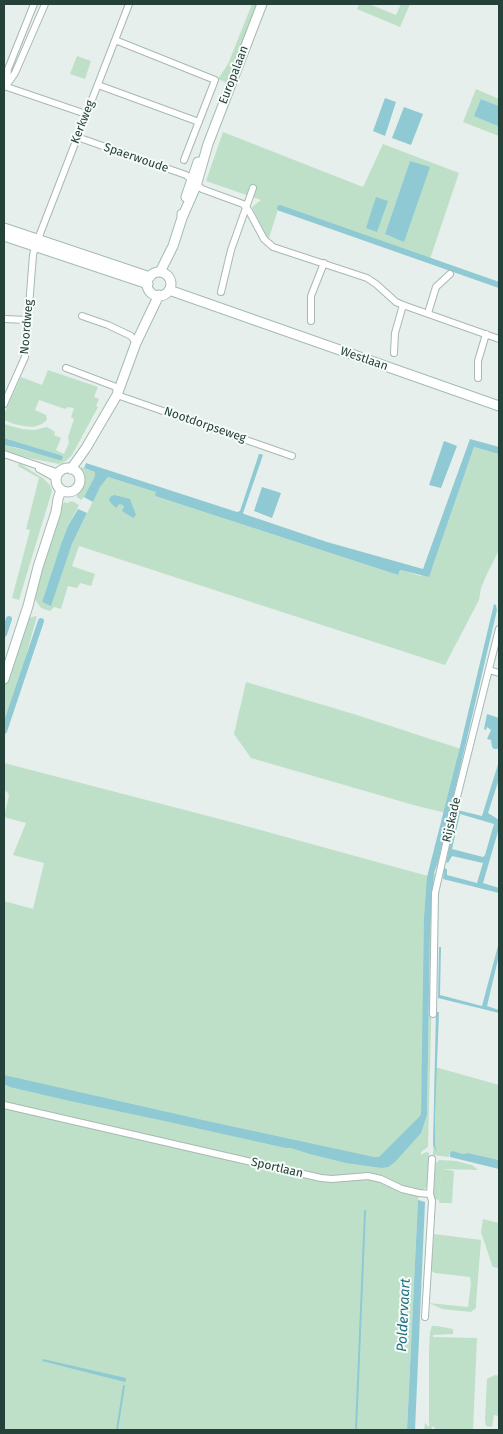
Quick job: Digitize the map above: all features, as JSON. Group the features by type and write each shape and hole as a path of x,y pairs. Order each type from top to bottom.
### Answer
{"main road":[{"name":"Europalaan","path":"163,273 194,182 261,5"},
{"path":"4,228 36,243"},
{"path":"4,236 36,243 149,281"},
{"path":"154,273 163,273 170,278 170,287 165,294 156,294 149,289 149,281 154,273"},
{"name":"Westlaan","path":"170,287 261,323 499,406"},
{"path":"73,471 117,391 156,294"},
{"path":"63,470 73,471 79,478 78,486 73,491 64,491 57,484 58,476 63,470"},
{"path":"4,678 28,606 38,567 56,512 58,499 64,491"}],"street":[{"path":"5,86 8,69 34,4"},
{"path":"5,86 15,73 45,4"},
{"name":"Kerkweg","path":"36,243 129,4"},
{"name":"Spaerwoude","path":"115,40 216,80 184,160"},
{"path":"98,85 199,122"},
{"path":"5,86 86,114"},
{"name":"Spaerwoude","path":"77,137 186,175 202,189 239,202 245,206"},
{"path":"221,292 231,250 245,206 253,188"},
{"path":"245,206 269,245 371,280 404,305 499,339"},
{"name":"Noordweg","path":"4,404 25,357 27,320 36,243"},
{"path":"311,321 311,296 324,263"},
{"path":"428,313 436,287 450,274"},
{"path":"394,353 395,333 404,305"},
{"path":"82,316 131,336 136,343"},
{"path":"4,319 27,320"},
{"path":"478,378 478,361 486,334"},
{"name":"Nootdorpseweg","path":"66,368 117,391 292,456"},
{"path":"4,385 11,388"},
{"path":"4,454 58,476"},
{"name":"Rijskade","path":"433,1014 435,893 499,630"},
{"path":"489,670 499,673"},
{"name":"Sportlaan","path":"4,1105 321,1178 368,1176 419,1193 430,1194"},
{"path":"425,1317 432,1201 430,1194 432,1159"}],"green space":[{"path":"252,4 257,4 227,83 218,79 228,64"},
{"path":"359,4 369,4 396,15 401,4 410,4 400,27 357,9"},
{"path":"77,56 91,61 85,79 70,74"},
{"path":"476,89 499,99 499,106 481,99 499,126 499,136 463,122"},
{"path":"223,132 363,187 383,144 459,173 430,259 279,206 269,238 252,207 261,200 206,181","holes":["410,161 404,241 385,234"]},
{"path":"48,370 98,387 94,397 99,399 96,406 98,407 72,455 66,461 59,464 4,451 4,445 62,460 60,455 4,438 4,424 34,430 47,427 55,432 54,435 61,438 56,450 64,454 69,443 68,437 74,419 71,417 74,408 68,407 65,409 39,400 35,410 46,415 47,420 42,424 33,427 14,424 4,420 4,414 21,377 42,385"},
{"path":"474,447 499,454 499,550 481,588 479,600 445,665 79,546 72,566 95,574 91,586 80,583 77,588 68,586 61,609 54,607 50,611 41,608 34,598 55,522 64,502 72,501 79,505 61,544 42,602 51,605 72,544 100,487 108,477 157,492 155,496 398,575 400,570 421,576 432,568"},
{"path":"19,463 44,479 50,485 52,491 19,600 12,598 30,530 26,529 39,478 18,466"},
{"path":"81,467 95,472 95,476 81,500 77,497 77,490 82,484"},
{"path":"37,616 16,692 4,727 4,688 28,618"},
{"path":"246,682 357,715 461,749 446,813 251,758 234,734"},
{"path":"4,763 235,823 428,876 421,1132 427,1115 430,931 434,873 437,875 434,911 428,1147 421,1152 421,1155 426,1152 429,1153 430,1167 427,1187 420,1191 418,1200 407,1430 4,1430 4,901 33,909 44,863 13,855 26,823 4,817 9,795 4,790"},
{"path":"435,1067 499,1085 499,1160 468,1153 452,1152 449,1157 433,1155"},
{"path":"439,1160 456,1161 472,1165 478,1170 442,1169 454,1171 452,1203 439,1203 441,1170 439,1200 434,1199 435,1164"},
{"path":"483,1219 499,1223 499,1268 493,1267 481,1232"},
{"path":"434,1234 481,1240 476,1308 471,1312 442,1309 429,1303 468,1307 471,1283 470,1277 431,1271"},
{"path":"432,1326 453,1329 453,1334 433,1335 433,1337 477,1338 473,1430 437,1430 432,1426 432,1430 424,1430 425,1423 429,1427 429,1351"},
{"path":"495,1375 499,1376 499,1416 494,1415 492,1427 486,1426 485,1420 487,1379"}],"water":[{"path":"385,98 396,102 385,136 373,131"},
{"path":"481,99 499,106 498,126 474,116"},
{"path":"404,107 423,114 411,145 392,138"},
{"path":"410,161 430,167 404,242 385,234"},
{"path":"376,197 388,201 377,232 366,228"},
{"path":"4,438 60,455 63,457 62,460 4,445"},
{"path":"470,439 499,447 499,454 474,447 429,577 400,570 398,575 155,496 156,492 108,477 100,487 93,502 84,497 95,476 95,472 84,468 86,463 237,512 240,511 259,454 261,454 263,455 244,514 327,542 423,569"},
{"path":"444,441 457,446 441,488 429,485"},
{"path":"262,487 281,493 272,518 254,511"},
{"path":"114,495 130,499 136,515 133,518 122,511 123,505 119,504 116,508 111,503 110,497"},
{"path":"78,509 87,513 72,544 51,606 42,602 61,544 68,526"},
{"path":"494,604 497,610 434,873 430,931 427,1115 421,1133 395,1162 388,1167 382,1168 346,1163 291,1148 70,1101 4,1084 4,1075 207,1121 379,1157 420,1116 421,1112 424,918 427,877"},
{"path":"487,714 499,718 499,748 497,749 492,747 491,740 487,739 491,730 487,727 486,730 484,729"},
{"path":"499,761 499,779 488,813 499,820 499,828 483,883 499,888 499,893 443,879 444,868 447,869 447,875 477,883 483,863 452,856 448,863 446,862 457,810 482,816","holes":["460,814 494,824 483,857 452,849"]},
{"path":"499,942 499,955 487,1006 499,1010 499,1013 438,998 439,947 441,947 440,995 482,1006"},
{"path":"436,1012 439,1012 435,1115 435,1145 437,1153 433,1145"},
{"path":"452,1151 499,1160 499,1169 450,1157"},
{"path":"418,1200 425,1202 415,1430 407,1430"},
{"path":"43,1359 126,1378 126,1380 125,1382 42,1361"}],"waterway":[{"path":"280,208 499,285"},
{"path":"4,634 9,619"},
{"path":"4,731 41,621"},
{"path":"356,1430 365,1211"},
{"path":"117,1430 124,1386"}],"water label":[{"name":"Poldervaart","path":"404,1315"}]}
